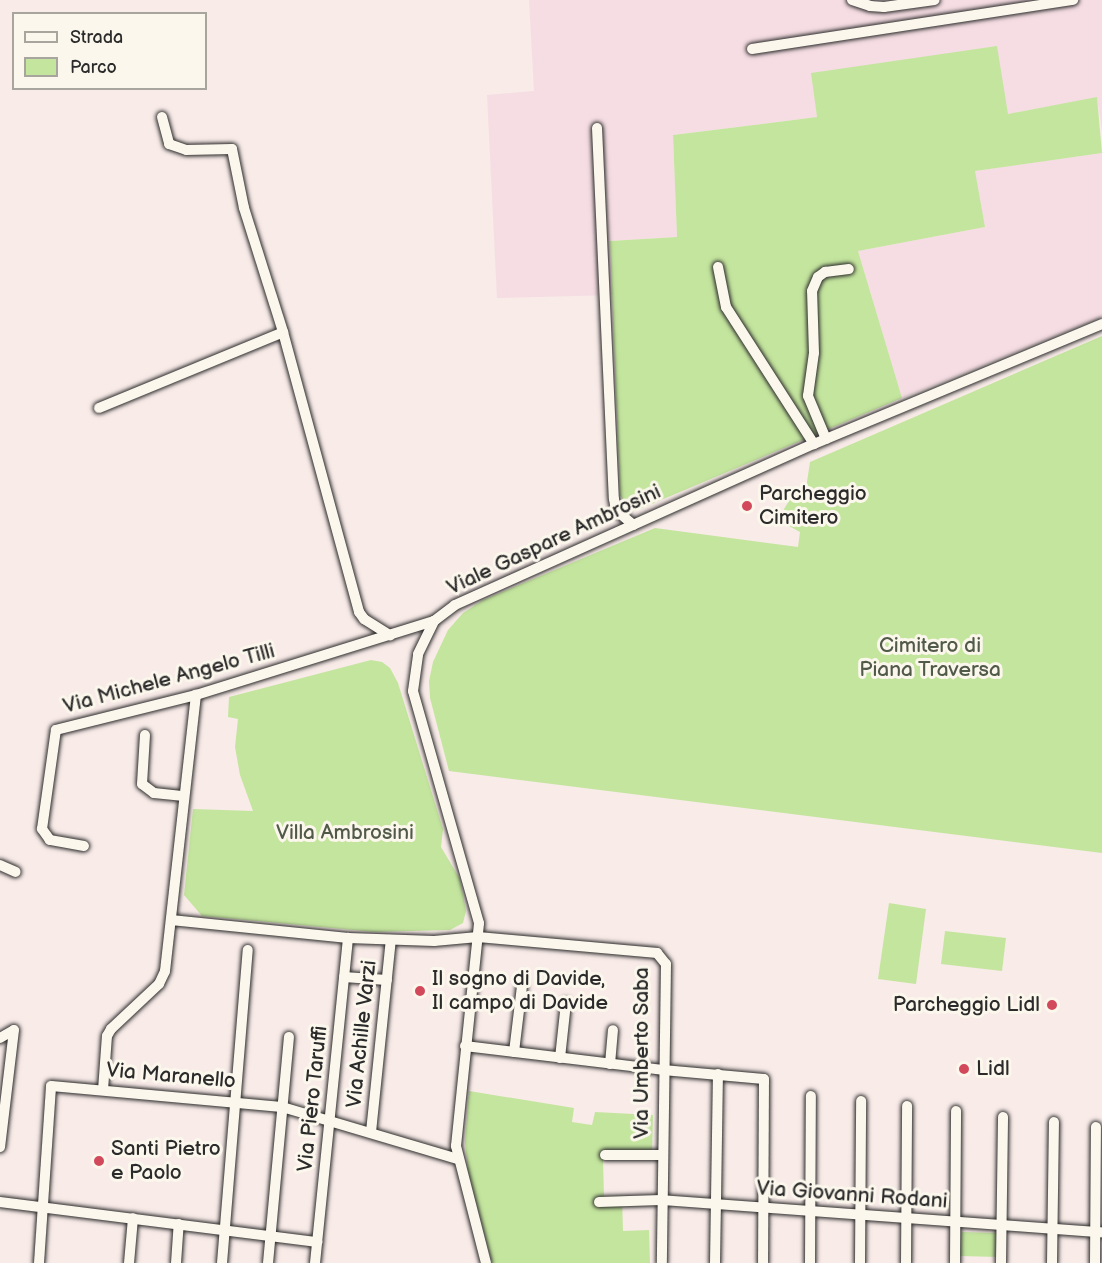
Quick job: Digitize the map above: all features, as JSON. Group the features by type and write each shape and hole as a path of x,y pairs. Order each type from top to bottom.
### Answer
{"street":[{"path":"852,0 884,8 935,0"},
{"path":"752,49 1072,0"},
{"path":"162,117 169,144 186,150 232,149 244,208 283,332 359,612 364,619 390,635"},
{"path":"597,128 614,499 616,510 633,525"},
{"path":"718,267 726,307 814,444"},
{"path":"826,439 808,396 814,353 812,291 818,277 825,272 849,269"},
{"name":"Viale Gaspare Ambrosini","path":"486,1263 457,1158 456,1133 478,923 458,844 413,691 418,654 434,621 455,605 814,444 1102,324"},
{"path":"99,408 283,332"},
{"name":"Via Michele Angelo Tilli","path":"84,846 50,840 42,830 56,730 196,695 434,621"},
{"path":"103,1090 107,1036 117,1022 159,984 168,957 196,695"},
{"path":"145,735 142,784 154,793 184,796"},
{"path":"0,865 16,872"},
{"name":"Via Umberto Saba","path":"171,920 348,938 391,940 478,937 657,953 666,964 662,1263"},
{"name":"Via Piero Taruffi","path":"315,1263 348,938"},
{"name":"Via Achille Varzi","path":"371,1132 391,940"},
{"path":"222,1263 238,1101 248,950"},
{"path":"344,978 387,981"},
{"path":"514,1052 522,986"},
{"path":"560,1058 566,1003"},
{"path":"0,1038 14,1030 0,1147"},
{"path":"610,1064 613,1030"},
{"path":"268,1263 289,1037"},
{"path":"465,1046 663,1070 765,1079 763,1263"},
{"path":"716,1263 718,1074"},
{"name":"Via Maranello","path":"39,1263 51,1086 238,1101 282,1107 457,1158"},
{"path":"810,1263 812,1096"},
{"path":"860,1263 861,1101"},
{"path":"906,1263 907,1106"},
{"path":"955,1263 956,1111"},
{"path":"1001,1263 1003,1116"},
{"path":"1052,1263 1054,1122"},
{"path":"1095,1127 1098,1232 1095,1263"},
{"path":"605,1155 662,1155"},
{"name":"Via Giovanni Rodani","path":"599,1202 662,1200 1098,1232"},
{"path":"0,1202 317,1242"},
{"path":"129,1263 133,1218"},
{"path":"176,1263 179,1224"}],"shaded area":[{"path":"529,0 1102,0 1102,131 1097,98 1008,114 812,73 817,117 673,135 677,237 610,241 612,295 497,298 487,95 534,91"},
{"path":"1102,153 1102,317 902,398 858,251 985,227 974,171"}],"green space":[{"path":"997,46 1008,114 1097,97 1102,153 975,171 985,227 858,251 902,398 635,511 627,506 620,495 610,241 677,237 673,135 817,117 811,73"},
{"name":"Cimitero di Piana Traversa","path":"1102,336 1102,853 449,771 430,698 429,681 433,662 448,630 463,613 483,600 655,528 798,547 800,532 789,526 784,509 792,496 805,495 810,462"},
{"name":"Villa Ambrosini","path":"371,660 382,662 390,668 398,683 443,829 441,847 460,879 466,911 463,923 450,930 374,932 202,916 184,895 193,809 253,811 240,775 235,747 238,719 228,717 229,697"},
{"path":"889,903 926,909 916,984 878,979"},
{"path":"945,931 1006,938 1002,971 941,964"},
{"path":"469,1091 574,1108 572,1122 592,1125 595,1112 653,1115 652,1155 605,1155 603,1161 604,1196 622,1196 623,1231 649,1230 650,1263 492,1263 468,1171 465,1142"},
{"path":"961,1232 998,1233 998,1257 960,1256"}],"place":[{"name":"Parcheggio Cimitero","path":"747,506"},
{"name":"Il sogno di Davide, Il campo di Davide","path":"420,991"},
{"name":"Parcheggio Lidl","path":"1052,1005"},
{"name":"Lidl","path":"964,1069"},
{"name":"Santi Pietro e Paolo","path":"99,1161"}]}
